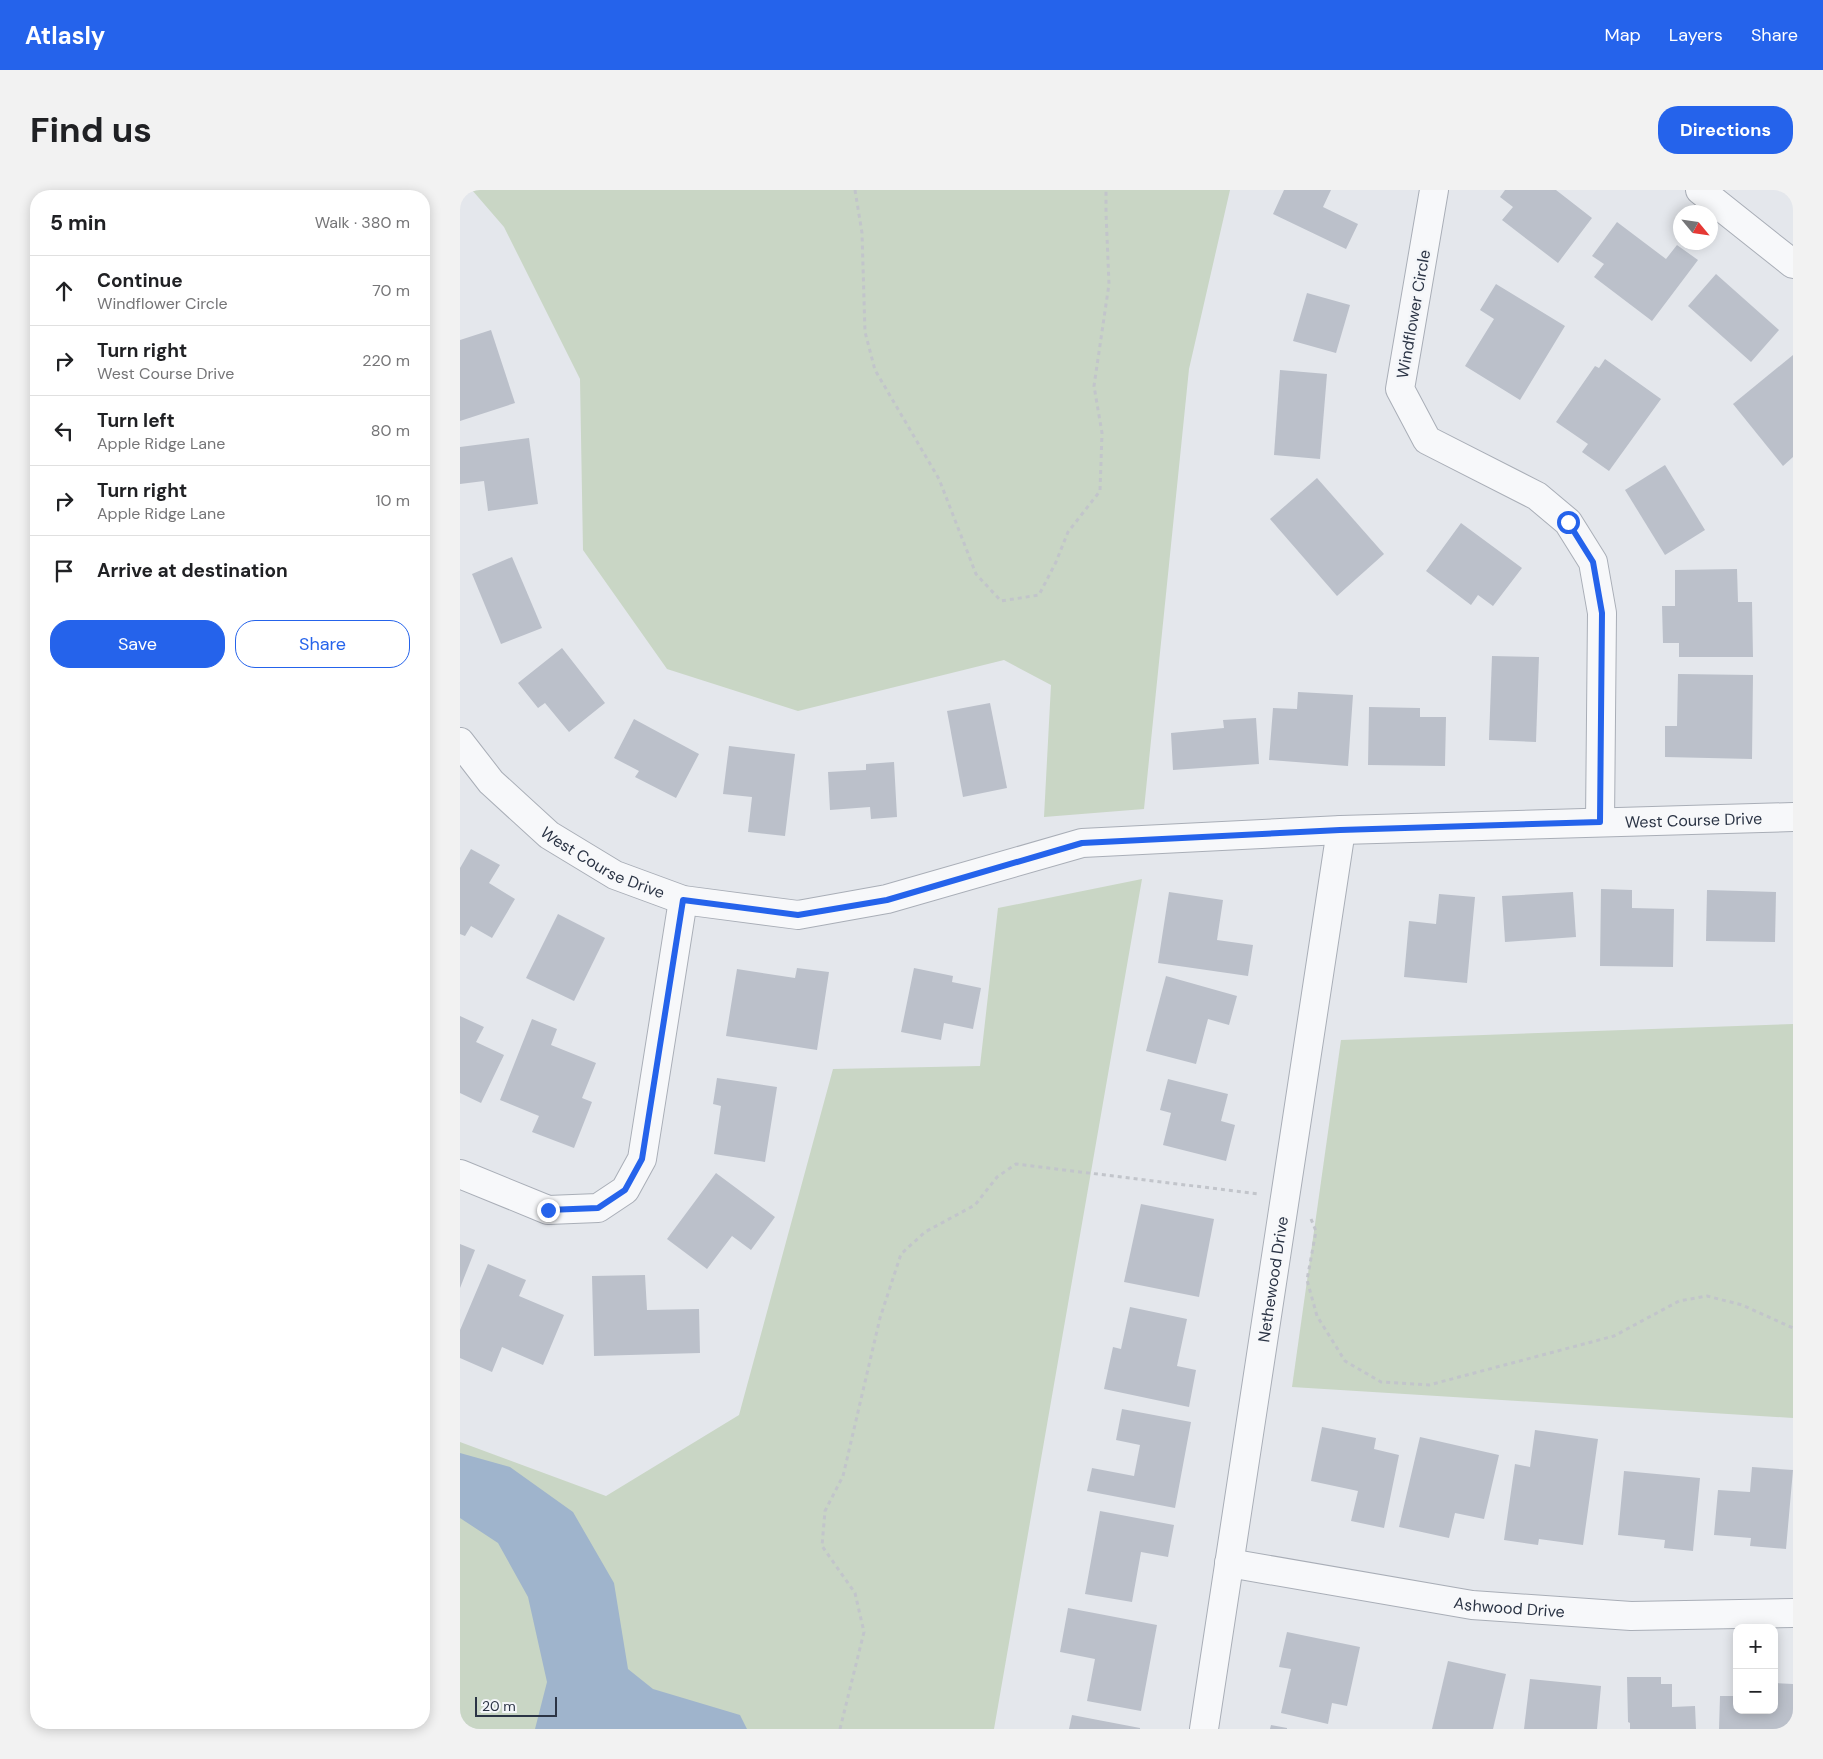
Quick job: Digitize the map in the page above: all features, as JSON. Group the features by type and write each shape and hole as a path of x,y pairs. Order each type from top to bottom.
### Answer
{"street":[{"name":"Windflower Circle","path":"1434,190 1400,389 1426,440 1537,496 1568,522 1593,562 1602,613 1600,822"},
{"path":"1700,190 1793,264"},
{"name":"West Course Drive","path":"460,742 491,782 549,834 615,874 683,900 798,915 887,900 1082,843 1340,830 1793,817"},
{"name":"Nethewood Drive","path":"1204,1729 1340,830"},
{"path":"460,1174 548,1210 598,1208 625,1190 642,1159 683,900"},
{"name":"Ashwood Drive","path":"1229,1563 1472,1605 1631,1616 1793,1613"}],"path":[{"path":"855,190 862,234 865,332 874,370 939,479 976,574 1000,601 1039,595 1056,562 1068,532 1100,491 1102,433 1094,386 1109,284 1106,190"},
{"path":"840,1729 864,1632 855,1593 822,1546 826,1511 844,1476 880,1318 901,1254 924,1232 976,1206 997,1177 1016,1164 1285,1197 1308,1212 1316,1231 1307,1280 1317,1316 1345,1361 1381,1382 1429,1385 1571,1348 1614,1336 1678,1301 1707,1296 1742,1305 1793,1328"}],"green space":[{"path":"472,190 1230,190 1189,369 1144,809 1044,817 1051,685 1004,660 798,711 667,669 583,550 580,379 504,227"},
{"path":"1142,879 994,1729 460,1729 460,1442 606,1496 739,1415 833,1069 980,1066 998,908"},
{"path":"1793,1024 1793,1418 1292,1387 1341,1040"}],"water":[{"path":"460,1453 510,1467 573,1512 614,1583 628,1669 653,1689 740,1715 747,1729 535,1729 547,1682 528,1597 498,1543 460,1518"}],"building":[{"path":"1284,190 1331,190 1323,207 1358,224 1346,249 1273,214"},
{"path":"1505,190 1556,190 1592,218 1558,263 1502,220 1513,207 1500,197"},
{"path":"1617,222 1666,259 1673,250 1684,250 1698,260 1652,321 1594,277 1604,264 1592,256"},
{"path":"1716,274 1779,330 1751,362 1688,306"},
{"path":"1496,284 1565,326 1520,400 1465,366 1494,319 1480,310"},
{"path":"1307,293 1350,305 1336,353 1293,341"},
{"path":"491,330 515,403 460,421 460,340"},
{"path":"1793,355 1793,457 1783,466 1733,404"},
{"path":"1605,359 1661,399 1609,471 1582,452 1588,444 1556,422 1595,366 1599,368"},
{"path":"1280,370 1327,374 1320,459 1274,455"},
{"path":"529,438 538,504 488,511 484,481 460,484 460,447"},
{"path":"1665,465 1705,530 1665,555 1625,490"},
{"path":"1317,478 1384,554 1337,596 1270,519"},
{"path":"1461,523 1522,568 1493,606 1478,595 1471,605 1426,571"},
{"path":"512,557 542,628 501,644 472,574"},
{"path":"1737,569 1738,602 1752,602 1753,657 1679,657 1679,643 1663,643 1662,606 1675,606 1675,570"},
{"path":"562,648 605,703 569,732 545,703 538,708 518,683"},
{"path":"1492,656 1539,657 1536,742 1489,740"},
{"path":"1678,674 1753,675 1752,759 1665,757 1665,726 1677,726"},
{"path":"1298,692 1353,695 1348,766 1269,760 1273,708 1297,709"},
{"path":"990,703 1007,788 963,797 947,711"},
{"path":"1369,707 1420,708 1420,717 1446,717 1445,766 1368,765"},
{"path":"1256,718 1259,764 1173,770 1171,733 1224,728 1223,720"},
{"path":"634,719 699,754 676,798 635,777 639,771 614,758"},
{"path":"729,746 795,754 785,836 748,832 752,797 723,794"},
{"path":"894,762 897,817 871,819 870,807 830,810 828,772 866,770 866,764"},
{"path":"471,849 500,865 489,883 515,899 492,938 471,926 465,936 460,934 460,868"},
{"path":"1601,889 1632,890 1632,908 1674,909 1673,967 1600,966"},
{"path":"1707,890 1776,892 1775,942 1706,941"},
{"path":"1169,892 1223,900 1217,940 1253,945 1248,976 1158,963"},
{"path":"1573,892 1576,937 1505,942 1502,896"},
{"path":"1439,894 1475,897 1467,983 1404,977 1409,921 1436,924"},
{"path":"558,914 605,938 574,1001 526,978"},
{"path":"797,968 829,972 817,1050 726,1036 737,969 795,978"},
{"path":"914,968 953,976 952,982 981,988 973,1029 944,1023 941,1040 901,1032"},
{"path":"1166,976 1237,996 1229,1025 1208,1019 1196,1064 1146,1051"},
{"path":"460,1016 484,1027 476,1042 504,1055 481,1103 460,1093"},
{"path":"532,1019 557,1029 551,1045 596,1063 582,1098 592,1102 574,1148 532,1132 539,1116 500,1100"},
{"path":"717,1078 777,1087 765,1162 714,1154 721,1106 713,1104"},
{"path":"1168,1079 1228,1094 1221,1121 1235,1125 1226,1161 1163,1145 1171,1113 1160,1110"},
{"path":"716,1173 775,1217 751,1250 732,1236 707,1269 667,1239"},
{"path":"1141,1204 1214,1219 1199,1297 1124,1282"},
{"path":"460,1244 475,1250 460,1288"},
{"path":"488,1264 526,1280 519,1296 564,1315 543,1365 502,1347 492,1372 460,1358 460,1330"},
{"path":"645,1275 647,1310 699,1309 700,1353 594,1356 592,1276"},
{"path":"1130,1307 1187,1319 1177,1366 1196,1370 1189,1407 1104,1389 1113,1347 1121,1349"},
{"path":"1122,1409 1191,1422 1175,1508 1087,1491 1092,1468 1134,1476 1140,1445 1116,1440"},
{"path":"1322,1427 1376,1438 1374,1449 1399,1455 1384,1528 1351,1521 1358,1491 1311,1481"},
{"path":"1535,1430 1598,1439 1583,1545 1539,1539 1538,1545 1504,1540 1515,1464 1530,1467"},
{"path":"1420,1437 1499,1455 1484,1519 1455,1513 1449,1538 1399,1527"},
{"path":"1752,1467 1793,1470 1786,1549 1750,1546 1751,1538 1714,1535 1718,1490 1750,1492"},
{"path":"1624,1471 1700,1478 1693,1551 1664,1548 1665,1540 1618,1535"},
{"path":"1100,1511 1174,1525 1168,1557 1141,1552 1132,1602 1085,1594"},
{"path":"1068,1608 1157,1625 1141,1711 1087,1701 1095,1659 1060,1652"},
{"path":"1287,1632 1360,1647 1347,1706 1332,1703 1328,1724 1281,1713 1291,1669 1279,1667"},
{"path":"1448,1661 1506,1674 1493,1729 1432,1729"},
{"path":"1627,1677 1661,1677 1661,1684 1672,1684 1672,1707 1695,1706 1696,1729 1630,1729 1630,1723 1628,1722"},
{"path":"1530,1679 1601,1686 1597,1729 1524,1729"},
{"path":"1778,1683 1793,1684 1793,1729 1719,1729 1720,1696 1733,1696 1733,1714 1778,1714"},
{"path":"1072,1715 1140,1728 1140,1729 1069,1729"},
{"path":"1271,1725 1287,1728 1287,1729 1270,1729"}],"route":[{"path":"548,1210 598,1208 625,1190 642,1159 683,900 798,915 887,900 1082,843 1340,830 1600,822 1602,613 1593,562 1568,522"}]}
